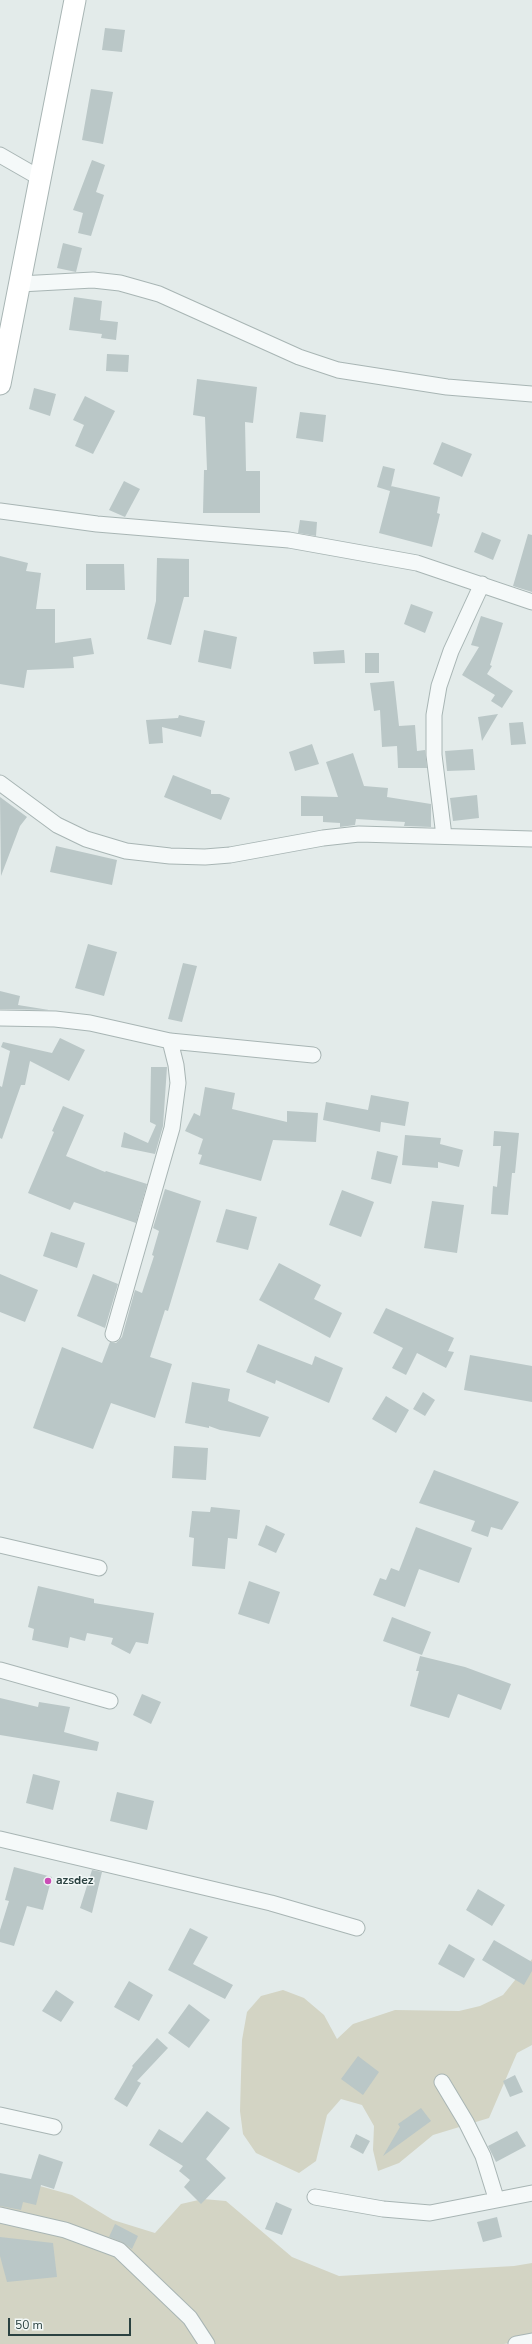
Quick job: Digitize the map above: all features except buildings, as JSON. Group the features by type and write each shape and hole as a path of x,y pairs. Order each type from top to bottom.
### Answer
{"main road":[{"path":"0,384 75,0"}],"street":[{"path":"0,155 40,178"},
{"path":"20,284 93,280 120,283 159,294 299,357 338,370 447,387 532,394"},
{"path":"0,511 97,524 289,540 417,563 532,602"},
{"path":"444,836 434,756 434,715 439,686 451,651 482,584"},
{"path":"0,783 57,825 86,839 126,851 170,856 206,858 323,838 359,834 532,839"},
{"path":"0,1018 55,1019 90,1023 170,1041 313,1056"},
{"path":"113,1334 172,1128 178,1083 176,1065 170,1041"},
{"path":"0,1545 99,1568"},
{"path":"0,1670 110,1701"},
{"path":"0,1839 271,1903 357,1928"},
{"path":"442,2082 466,2122 483,2156 496,2198"},
{"path":"0,2115 54,2127"},
{"path":"315,2197 383,2209 430,2213 496,2198 532,2193"},
{"path":"0,2214 65,2230 119,2250 190,2318 207,2344"},
{"path":"516,2344 532,2341"}],"green space":[{"path":"532,1959 532,2045 517,2053 489,2118 433,2135 399,2163 378,2171 373,2150 374,2126 362,2105 341,2099 327,2115 316,2161 299,2173 256,2153 243,2134 240,2111 242,2040 247,2012 261,1996 283,1990 304,1998 324,2015 337,2039 353,2024 395,2010 459,2011 480,2006 503,1995"},
{"path":"0,2183 29,2183 72,2195 113,2220 155,2233 181,2204 203,2199 226,2201 292,2257 339,2276 514,2266 532,2263 532,2339 504,2344 0,2344"}],"place":[{"name":"azsdez","path":"48,1881"}]}
